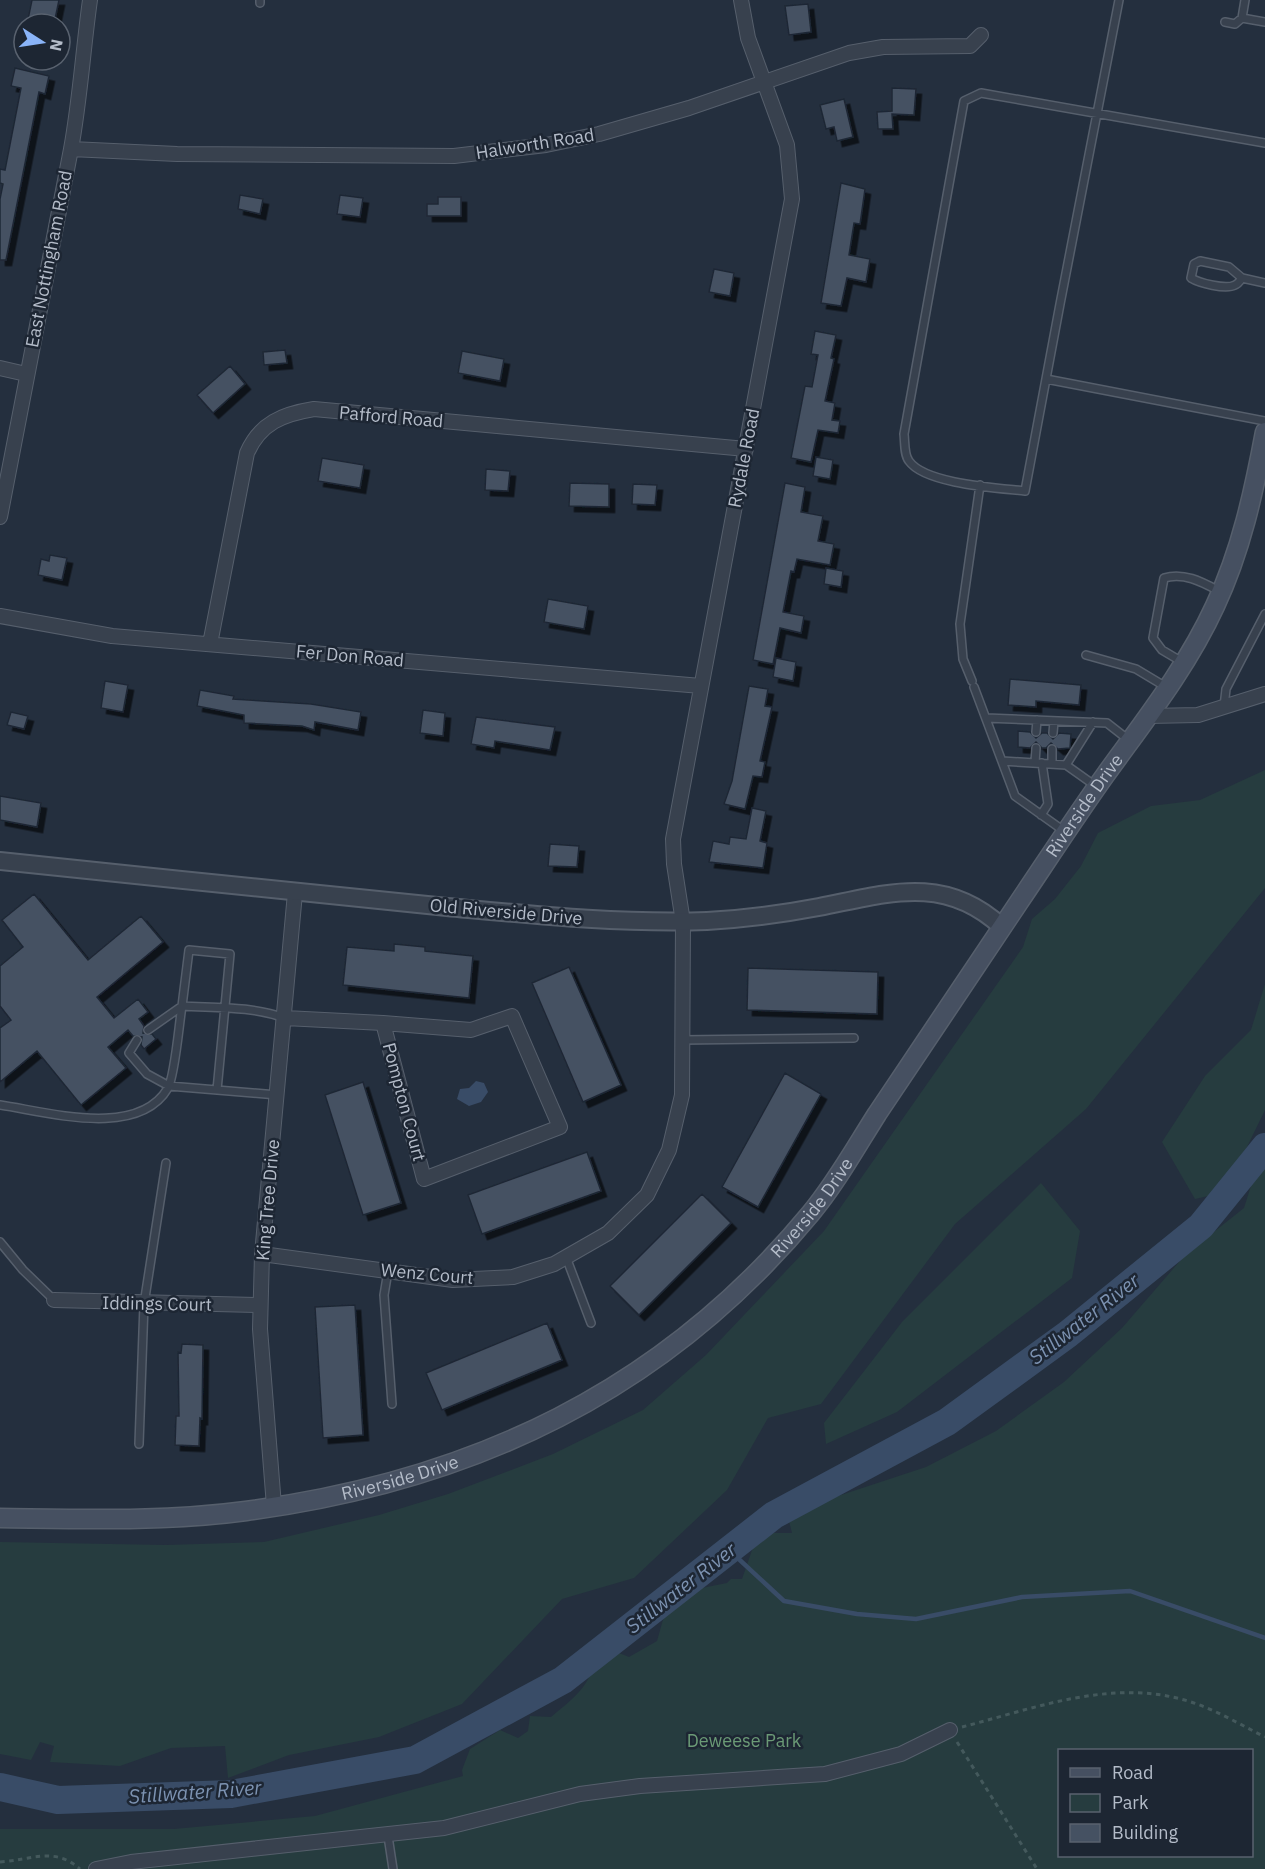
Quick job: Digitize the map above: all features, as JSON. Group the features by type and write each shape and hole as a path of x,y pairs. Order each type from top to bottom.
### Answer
{"main road":[{"name":"Riverside Drive","path":"0,1518 86,1520 200,1516 274,1506 366,1489 428,1472 512,1441 576,1410 669,1351 729,1301 815,1208 1002,927 1184,663 1221,593 1247,518 1265,432"}],"street":[{"name":"East Nottingham Road","path":"0,517 71,148 84,66 84,40 90,0"},
{"name":"Rydale Road","path":"683,921 674,864 673,839 792,199 787,145 748,38 741,0"},
{"name":"Halworth Road","path":"71,148 177,154 454,156 546,145 599,134 689,108 849,53 883,47 970,46 981,35"},
{"path":"0,368 26,374"},
{"name":"Pafford Road","path":"210,644 247,453 256,435 285,415 314,409 746,449"},
{"name":"Fer Don Road","path":"0,616 76,631 700,686"},
{"path":"1148,716 1198,715 1265,694"},
{"name":"Old Riverside Drive","path":"0,861 215,882 295,893 618,922 683,921 779,914 884,893 905,891 938,893 974,907 1002,927"},
{"name":"King Tree Drive","path":"274,1506 260,1305 262,1254 295,893"},
{"name":"Wenz Court","path":"262,1254 453,1280 513,1277 554,1264 608,1233 647,1195 669,1150 682,1095 683,921"},
{"name":"Pompton Court","path":"285,1018 383,1023 471,1030 512,1016 560,1126 424,1179 383,1023"},
{"name":"Iddings Court","path":"54,1300 144,1304 260,1305"},
{"path":"96,1869 131,1862 388,1836 444,1828 580,1794 640,1786 825,1774 901,1754 950,1730"}],"lane":[{"path":"1119,0 1097,114 1046,379 1025,491 921,473 907,460 904,434 964,101 981,93 1097,114 1265,143"},
{"path":"1225,22 1235,24 1242,18 1245,0"},
{"path":"1242,18 1265,22"},
{"path":"1242,278 1235,286 1227,287 1196,281 1191,278 1191,270 1194,264 1200,261 1229,267 1242,278 1265,283"},
{"path":"1046,379 1265,421"},
{"path":"980,485 960,624 963,659 1015,796 1066,833"},
{"path":"1184,663 1162,650 1153,638 1164,578 1174,575 1197,580 1221,593"},
{"path":"1224,707 1226,689 1265,614"},
{"path":"1086,655 1136,669 1168,688"},
{"path":"986,718 1107,723 1130,741"},
{"path":"1036,732 1037,720"},
{"path":"1053,733 1054,721"},
{"path":"1066,765 1094,722"},
{"path":"1036,748 1048,804 1041,815"},
{"path":"1052,749 1052,764"},
{"path":"1002,761 1066,765 1097,787"},
{"path":"0,1105 110,1118 126,1116 152,1107 169,1086 189,950 230,954 217,1090"},
{"path":"148,1030 182,1006 259,1009 285,1018"},
{"path":"682,1040 854,1038"},
{"path":"137,1040 129,1053 147,1074 169,1086 277,1095"},
{"path":"139,1444 144,1304 166,1162"},
{"path":"0,1242 23,1270 54,1300"},
{"path":"566,1257 591,1323"},
{"path":"388,1271 384,1295 392,1404"},
{"path":"388,1836 393,1869"}],"path":[{"path":"1037,1869 950,1730 1094,1694 1127,1691 1191,1702 1265,1737"},
{"path":"0,1862 45,1855 61,1856 80,1869"}],"green space":[{"path":"1265,770 1265,888 1086,1109 955,1224 821,1404 768,1418 727,1490 634,1578 562,1599 462,1704 379,1737 289,1755 228,1778 225,1746 171,1748 120,1766 50,1762 54,1746 40,1742 31,1760 0,1754 0,1542 166,1545 264,1542 379,1515 448,1494 553,1454 643,1410 706,1355 824,1231 1023,947 1032,919 1055,899 1081,866 1098,833 1151,806 1200,800"},
{"path":"1265,984 1265,1110 1225,1192 1195,1199 1162,1142 1205,1076 1251,1030"},
{"name":"Deweese Park","path":"1265,1166 1265,1869 0,1869 0,1829 174,1829 315,1816 463,1776 462,1770 470,1749 500,1730 518,1738 528,1731 530,1716 551,1717 576,1695 591,1672 596,1649 609,1649 629,1657 657,1641 666,1609 697,1589 727,1583 731,1579 742,1579 758,1533 792,1533 785,1505 807,1488 829,1499 926,1467 996,1431 1064,1382 1122,1328 1186,1254 1244,1208 1255,1173"},
{"path":"1041,1183 1080,1231 1072,1278 897,1412 826,1444 824,1423 902,1322"}],"water":[{"path":"476,1081 484,1083 488,1092 481,1102 469,1106 457,1099 460,1089 469,1088"}],"building":[{"path":"32,0 59,0 56,12 30,12"},
{"path":"808,4 811,32 789,35 785,6"},
{"path":"14,72 32,72 49,76 45,94 39,92 6,260 0,260 0,199 3,184 0,183 0,169 5,170 21,88 11,86"},
{"path":"892,88 916,89 914,115 892,114 893,129 878,129 877,112 892,111"},
{"path":"844,99 853,137 837,141 834,127 826,129 820,105"},
{"path":"841,183 865,189 860,224 854,223 849,255 870,259 866,282 847,278 841,306 821,303"},
{"path":"240,195 263,199 260,214 238,209"},
{"path":"340,195 363,198 360,217 337,214"},
{"path":"438,197 461,197 461,216 427,216 427,204 438,204"},
{"path":"714,269 734,273 730,296 709,292"},
{"path":"815,331 836,335 831,358 834,359 825,401 835,403 832,420 840,421 838,433 818,430 811,462 791,458 805,386 812,387 818,355 811,354"},
{"path":"285,350 287,363 264,365 263,352"},
{"path":"462,351 504,359 500,381 458,373"},
{"path":"230,366 245,384 213,413 197,395"},
{"path":"816,457 833,460 830,479 813,476"},
{"path":"322,458 364,465 360,488 318,481"},
{"path":"486,469 510,471 508,491 485,490"},
{"path":"570,483 609,484 609,507 569,506"},
{"path":"785,483 805,487 801,512 823,516 818,541 834,544 830,565 797,559 794,572 791,571 783,612 804,616 801,633 780,628 773,664 753,660"},
{"path":"633,484 657,485 655,505 632,504"},
{"path":"50,555 67,558 62,580 38,575 41,559 49,561"},
{"path":"826,568 843,571 841,587 824,584"},
{"path":"548,599 588,606 584,629 544,622"},
{"path":"776,658 796,662 793,681 773,677"},
{"path":"1010,679 1081,685 1079,705 1036,701 1036,707 1008,705"},
{"path":"105,681 128,685 123,712 101,708"},
{"path":"749,686 768,689 765,706 772,707 760,761 765,762 762,777 753,776 745,809 724,804 732,781"},
{"path":"200,690 234,696 233,699 311,704 361,712 358,730 315,722 314,730 302,726 244,723 244,715 197,706"},
{"path":"423,710 445,713 443,736 420,733"},
{"path":"11,712 28,716 24,729 7,725"},
{"path":"476,717 555,727 550,750 495,741 494,748 471,744"},
{"path":"1018,731 1030,732 1036,738 1042,733 1047,733 1053,739 1059,733 1071,734 1070,748 1058,749 1051,743 1046,748 1042,748 1036,742 1030,748 1018,747"},
{"path":"0,796 41,803 37,827 0,820"},
{"path":"752,808 766,811 760,841 767,843 763,868 709,862 713,841 729,844 730,837 746,839"},
{"path":"550,844 579,846 577,867 548,866"},
{"path":"34,894 88,960 141,916 163,942 97,997 114,1018 138,999 148,1012 139,1019 144,1026 143,1033 152,1034 156,1039 144,1049 141,1045 142,1037 133,1036 128,1030 108,1047 126,1068 81,1105 37,1051 0,1082 0,1028 11,1020 0,1006 0,966 23,947 2,920"},
{"path":"394,944 425,947 425,951 473,956 469,998 343,985 347,947 394,951"},
{"path":"569,967 621,1085 583,1102 532,983"},
{"path":"748,968 878,972 877,1014 747,1010"},
{"path":"785,1073 821,1094 758,1207 722,1187"},
{"path":"363,1082 401,1203 363,1215 325,1095"},
{"path":"587,1152 601,1191 482,1234 468,1195"},
{"path":"702,1194 731,1223 639,1315 610,1286"},
{"path":"355,1305 363,1435 323,1438 315,1307"},
{"path":"547,1323 562,1360 442,1410 426,1373"},
{"path":"182,1344 203,1345 202,1419 200,1418 199,1446 175,1445 176,1416 179,1416 178,1352 181,1353"}],"waterway":[{"name":"Stillwater River","path":"0,1787 58,1800 231,1794 415,1760 563,1680 774,1515 947,1422 1068,1334 1201,1226 1265,1147"},
{"path":"729,1550 784,1601 857,1614 916,1619 1022,1597 1130,1591 1265,1638"}]}
